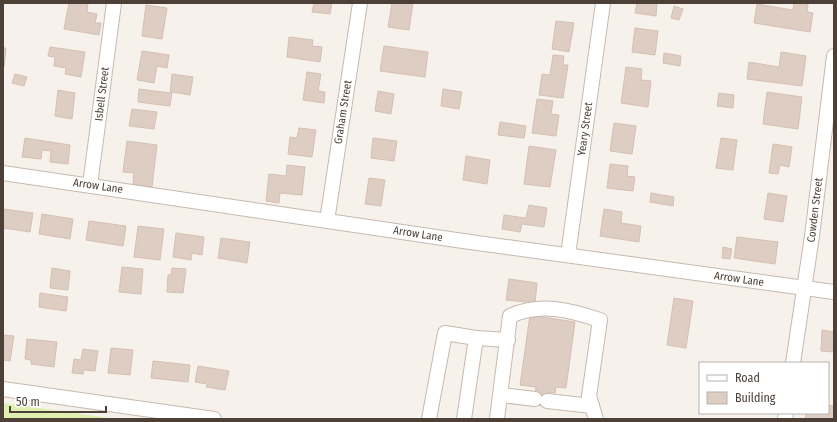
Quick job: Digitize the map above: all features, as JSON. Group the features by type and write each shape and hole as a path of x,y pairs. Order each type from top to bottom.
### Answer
{"street":[{"name":"Isbell Street","path":"90,185 114,3"},
{"name":"Graham Street","path":"326,220 360,3"},
{"name":"Yeary Street","path":"568,255 603,3"},
{"name":"Cowden Street","path":"793,362 805,288 834,56"},
{"name":"Arrow Lane","path":"3,173 834,292"},
{"path":"501,418 501,395 510,316 537,307 576,312 600,320 589,396 594,413"},
{"path":"429,419 445,333 476,338 508,340"},
{"path":"464,419 476,338"},
{"path":"3,389 214,419"},
{"path":"501,395 541,400 594,413"}],"green space":[{"path":"3,403 117,419 3,419"}],"building":[{"path":"69,3 88,3 87,12 97,14 95,23 101,23 99,35 64,29"},
{"path":"314,3 332,3 330,14 312,12"},
{"path":"392,3 413,3 409,30 388,27"},
{"path":"637,3 657,3 656,16 635,13"},
{"path":"794,3 808,4 807,12 813,13 810,32 754,23 757,4 793,10"},
{"path":"146,5 167,8 162,39 142,36"},
{"path":"674,6 683,9 679,20 671,18"},
{"path":"556,21 574,23 569,52 552,49"},
{"path":"635,28 658,31 655,55 632,52"},
{"path":"289,37 313,40 312,46 322,47 320,62 287,57"},
{"path":"384,46 428,52 425,77 380,71"},
{"path":"50,47 85,52 81,77 65,74 66,68 54,66 55,57 48,56"},
{"path":"3,48 6,48 4,67 3,66"},
{"path":"142,51 169,55 167,68 157,66 154,83 137,80"},
{"path":"781,52 806,56 802,86 747,79 749,62 779,67"},
{"path":"664,53 681,56 680,66 663,63"},
{"path":"553,55 564,56 563,65 568,65 563,98 539,95 542,74 550,75"},
{"path":"626,67 642,69 641,80 651,81 648,107 621,103"},
{"path":"307,72 321,74 318,91 325,92 324,103 303,100"},
{"path":"15,74 27,77 24,86 12,83"},
{"path":"172,74 193,77 190,95 172,92 170,106 138,102 139,89 170,93"},
{"path":"443,89 462,92 459,109 441,106"},
{"path":"58,90 75,93 72,119 55,116"},
{"path":"378,91 394,94 391,114 375,111"},
{"path":"767,92 802,97 798,129 763,124"},
{"path":"719,93 734,95 733,108 717,106"},
{"path":"537,99 553,101 551,114 559,115 556,136 532,133"},
{"path":"132,109 157,112 154,129 129,126"},
{"path":"500,122 526,126 524,138 498,135"},
{"path":"614,123 636,126 632,154 610,151"},
{"path":"299,128 316,130 312,157 288,154 290,137 297,138"},
{"path":"25,138 70,145 68,164 50,162 51,151 42,150 41,159 22,157"},
{"path":"373,138 397,141 394,161 371,158"},
{"path":"721,138 737,140 733,170 716,168"},
{"path":"127,141 157,145 152,187 133,184 134,173 123,172"},
{"path":"773,144 792,147 789,167 780,165 778,174 769,173"},
{"path":"529,146 556,150 550,187 524,184"},
{"path":"466,156 490,160 487,184 463,180"},
{"path":"610,164 628,166 627,176 635,177 633,191 607,188"},
{"path":"287,165 305,167 302,195 280,193 279,203 266,201 269,174 286,176"},
{"path":"369,178 385,180 381,206 365,204"},
{"path":"651,193 674,197 673,206 650,202"},
{"path":"768,193 787,196 783,222 764,219"},
{"path":"529,205 547,208 544,227 522,224 520,232 502,229 504,215 526,218"},
{"path":"3,209 33,213 30,232 3,228"},
{"path":"604,209 622,212 621,223 641,226 639,242 600,236"},
{"path":"42,214 73,219 70,239 39,234"},
{"path":"89,221 126,226 123,246 86,240"},
{"path":"138,226 164,229 160,260 134,257"},
{"path":"176,233 204,237 202,255 192,253 191,260 173,257"},
{"path":"737,237 778,242 775,264 734,258"},
{"path":"221,238 250,242 247,263 218,258"},
{"path":"723,247 732,249 730,259 722,258"},
{"path":"122,267 143,269 141,294 119,292"},
{"path":"52,268 70,271 68,290 50,288"},
{"path":"172,268 186,269 183,293 167,292 168,275 171,275"},
{"path":"509,279 537,283 535,303 506,300"},
{"path":"40,293 68,297 66,311 39,307"},
{"path":"674,298 693,301 686,348 667,345"},
{"path":"530,315 575,322 566,388 556,387 555,393 548,392 546,406 534,405 536,387 520,385"},
{"path":"822,330 834,332 834,352 821,351"},
{"path":"3,335 14,336 10,361 3,360"},
{"path":"27,339 57,342 54,367 31,364 31,360 25,359"},
{"path":"111,348 133,350 130,375 108,373"},
{"path":"83,349 98,351 95,371 84,370 83,374 72,373 74,359 81,360"},
{"path":"153,361 190,365 188,382 151,378"},
{"path":"198,366 229,371 225,390 206,387 207,384 195,382"},
{"path":"829,405 834,406 834,419 805,419 806,414 829,414"}]}
